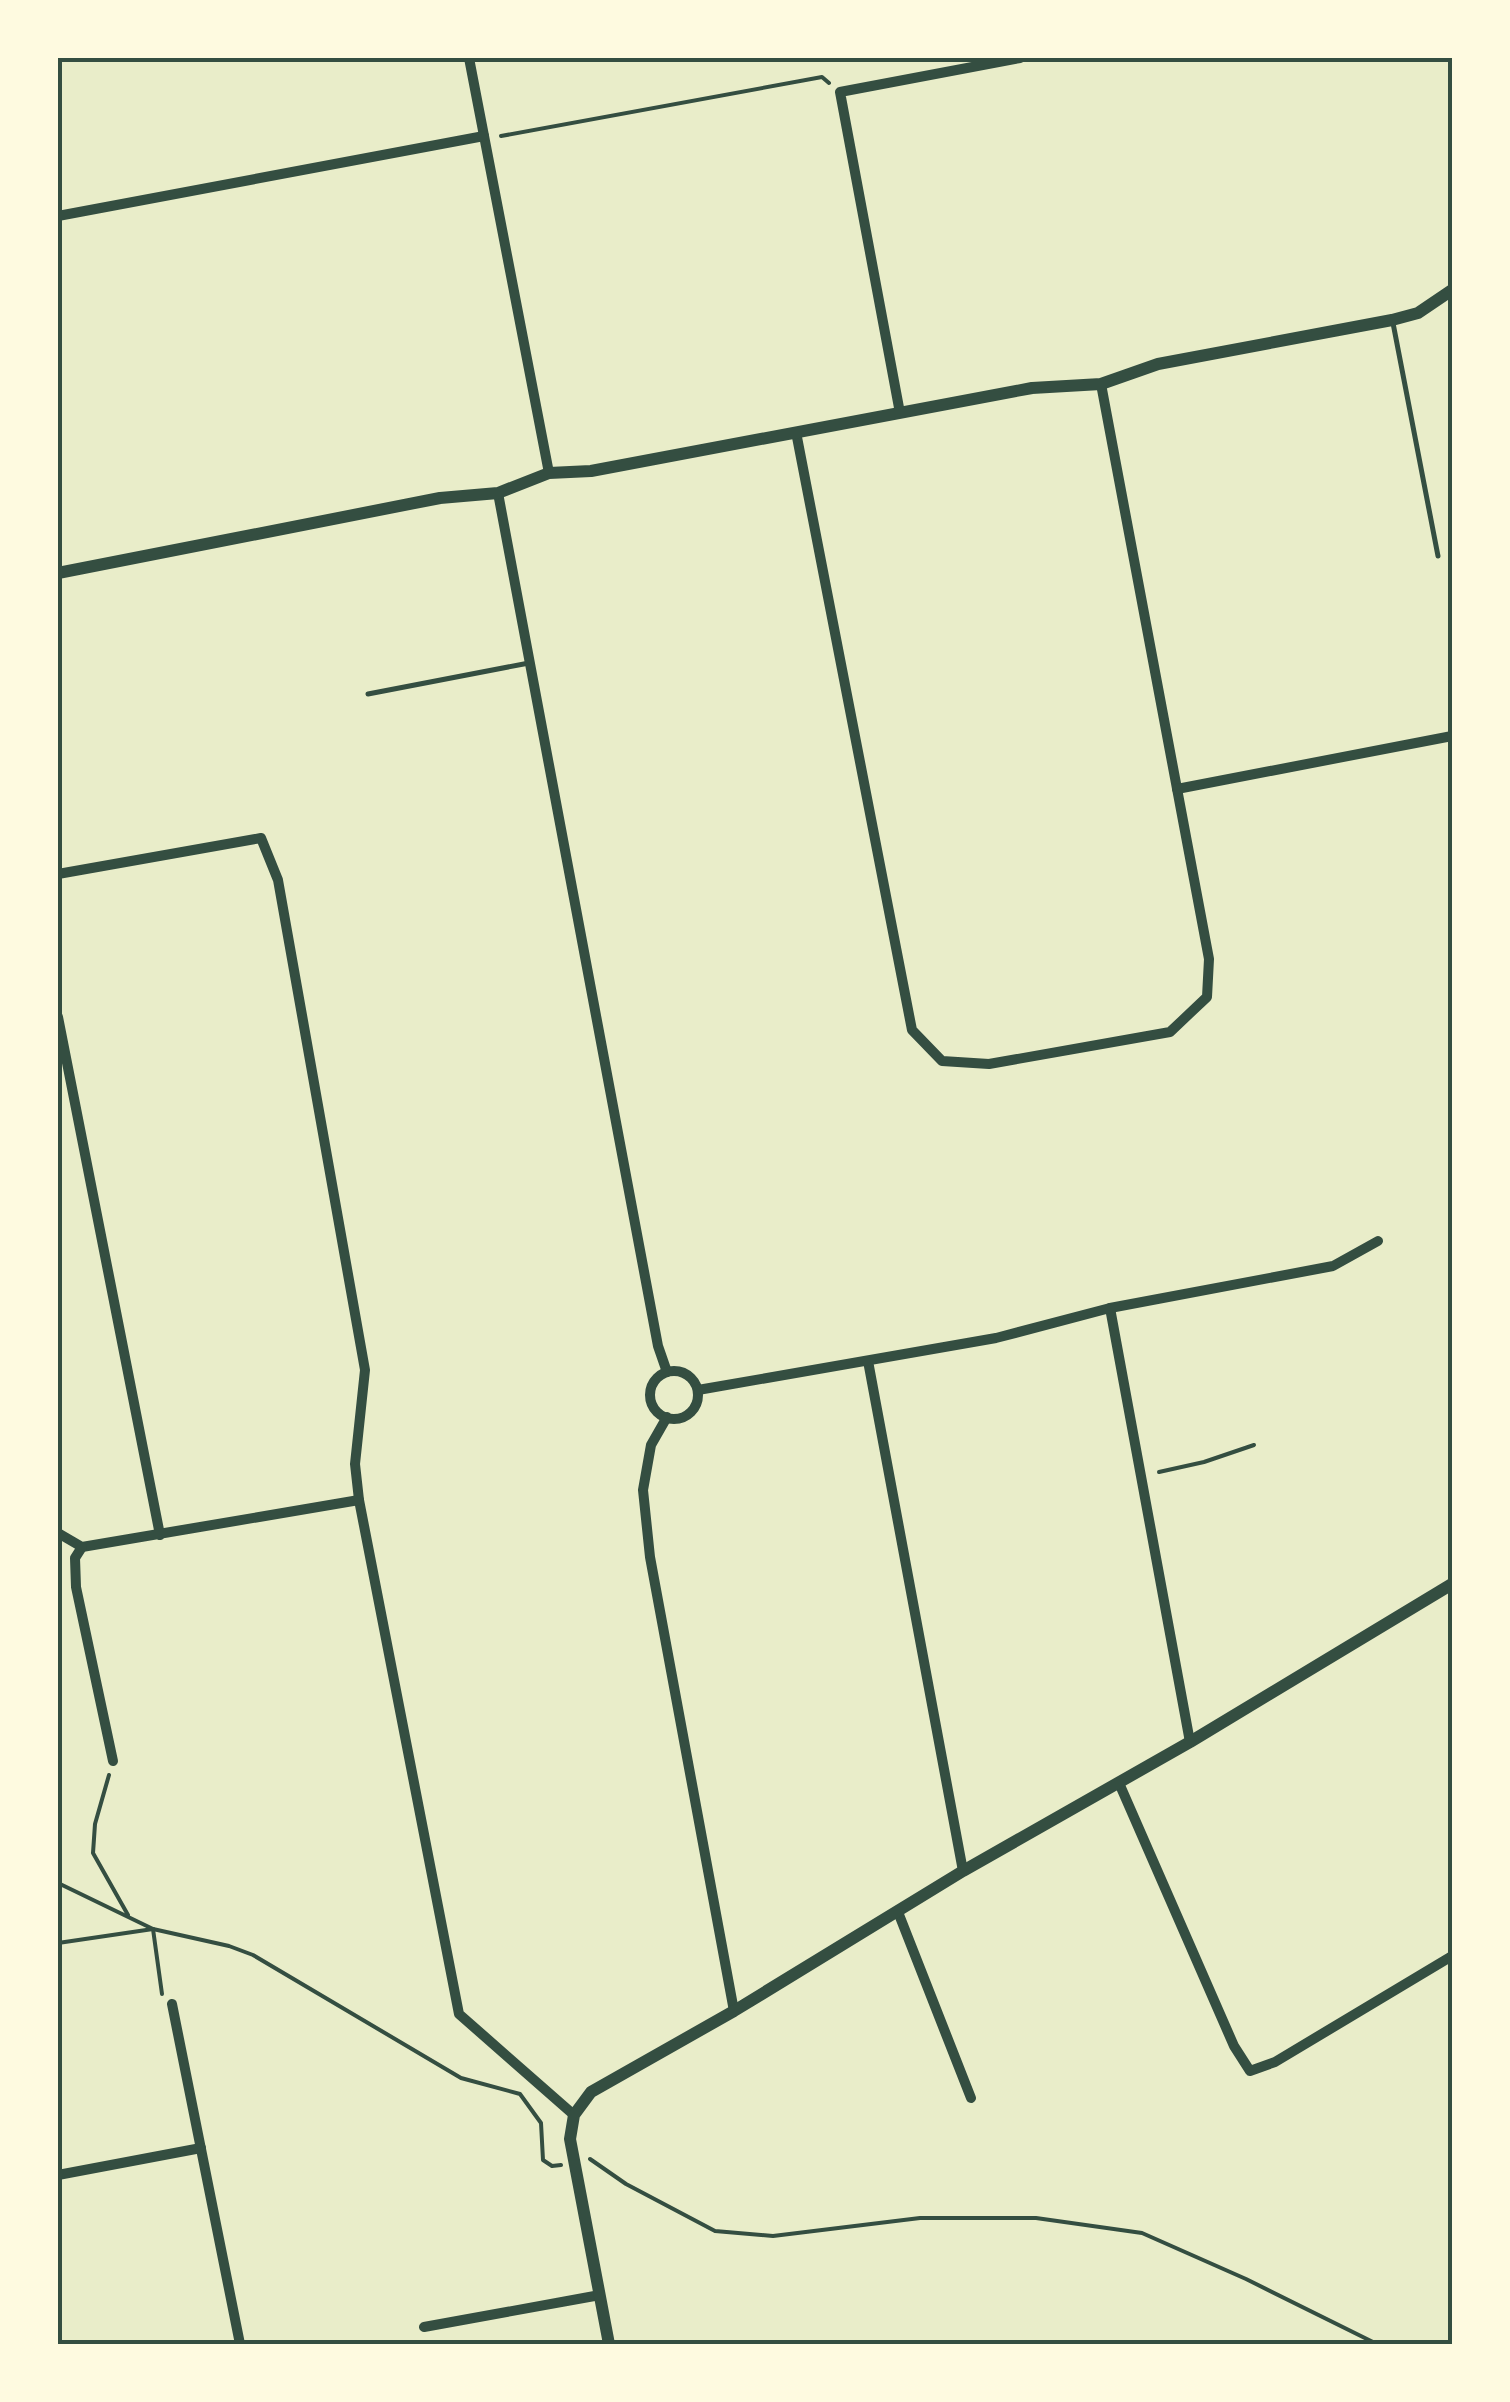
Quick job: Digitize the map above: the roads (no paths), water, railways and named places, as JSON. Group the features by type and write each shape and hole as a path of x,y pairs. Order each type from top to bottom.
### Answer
{"street":[{"path":"469,58 550,474"},
{"path":"900,413 840,92 1020,58"},
{"path":"58,216 484,136"},
{"path":"58,572 440,498 498,492 550,474 591,471 1032,388 1101,384 1158,364 1392,320 1418,313 1452,290"},
{"path":"796,432 912,1030 942,1061 990,1064 1170,1032 1207,997 1209,958 1101,384"},
{"path":"498,492 666,1372"},
{"path":"1177,789 1452,736"},
{"path":"58,874 262,838 278,880 365,1370 355,1464 359,1500 459,2014 574,2115"},
{"path":"58,1017 160,1535"},
{"path":"698,1390 996,1338 1110,1308 1333,1266 1378,1241"},
{"path":"1110,1308 1190,1742"},
{"path":"868,1361 963,1871"},
{"path":"677,1371 694,1381 698,1390 696,1404 688,1414 666,1417 653,1406 652,1387 666,1372 677,1371"},
{"path":"666,1417 650,1445 643,1490 650,1558 734,2010"},
{"path":"58,1534 82,1547 359,1500"},
{"path":"82,1547 75,1558 76,1587 113,1761"},
{"path":"610,2344 570,2139 574,2115 591,2092 1452,1584"},
{"path":"1118,1783 1234,2046 1250,2071 1276,2062 1452,1956"},
{"path":"898,1912 971,2098"},
{"path":"172,2004 240,2344"},
{"path":"58,2175 201,2148"},
{"path":"424,2327 600,2295"}],"lane":[{"path":"1392,320 1438,556"},
{"path":"368,694 529,663"}]}
